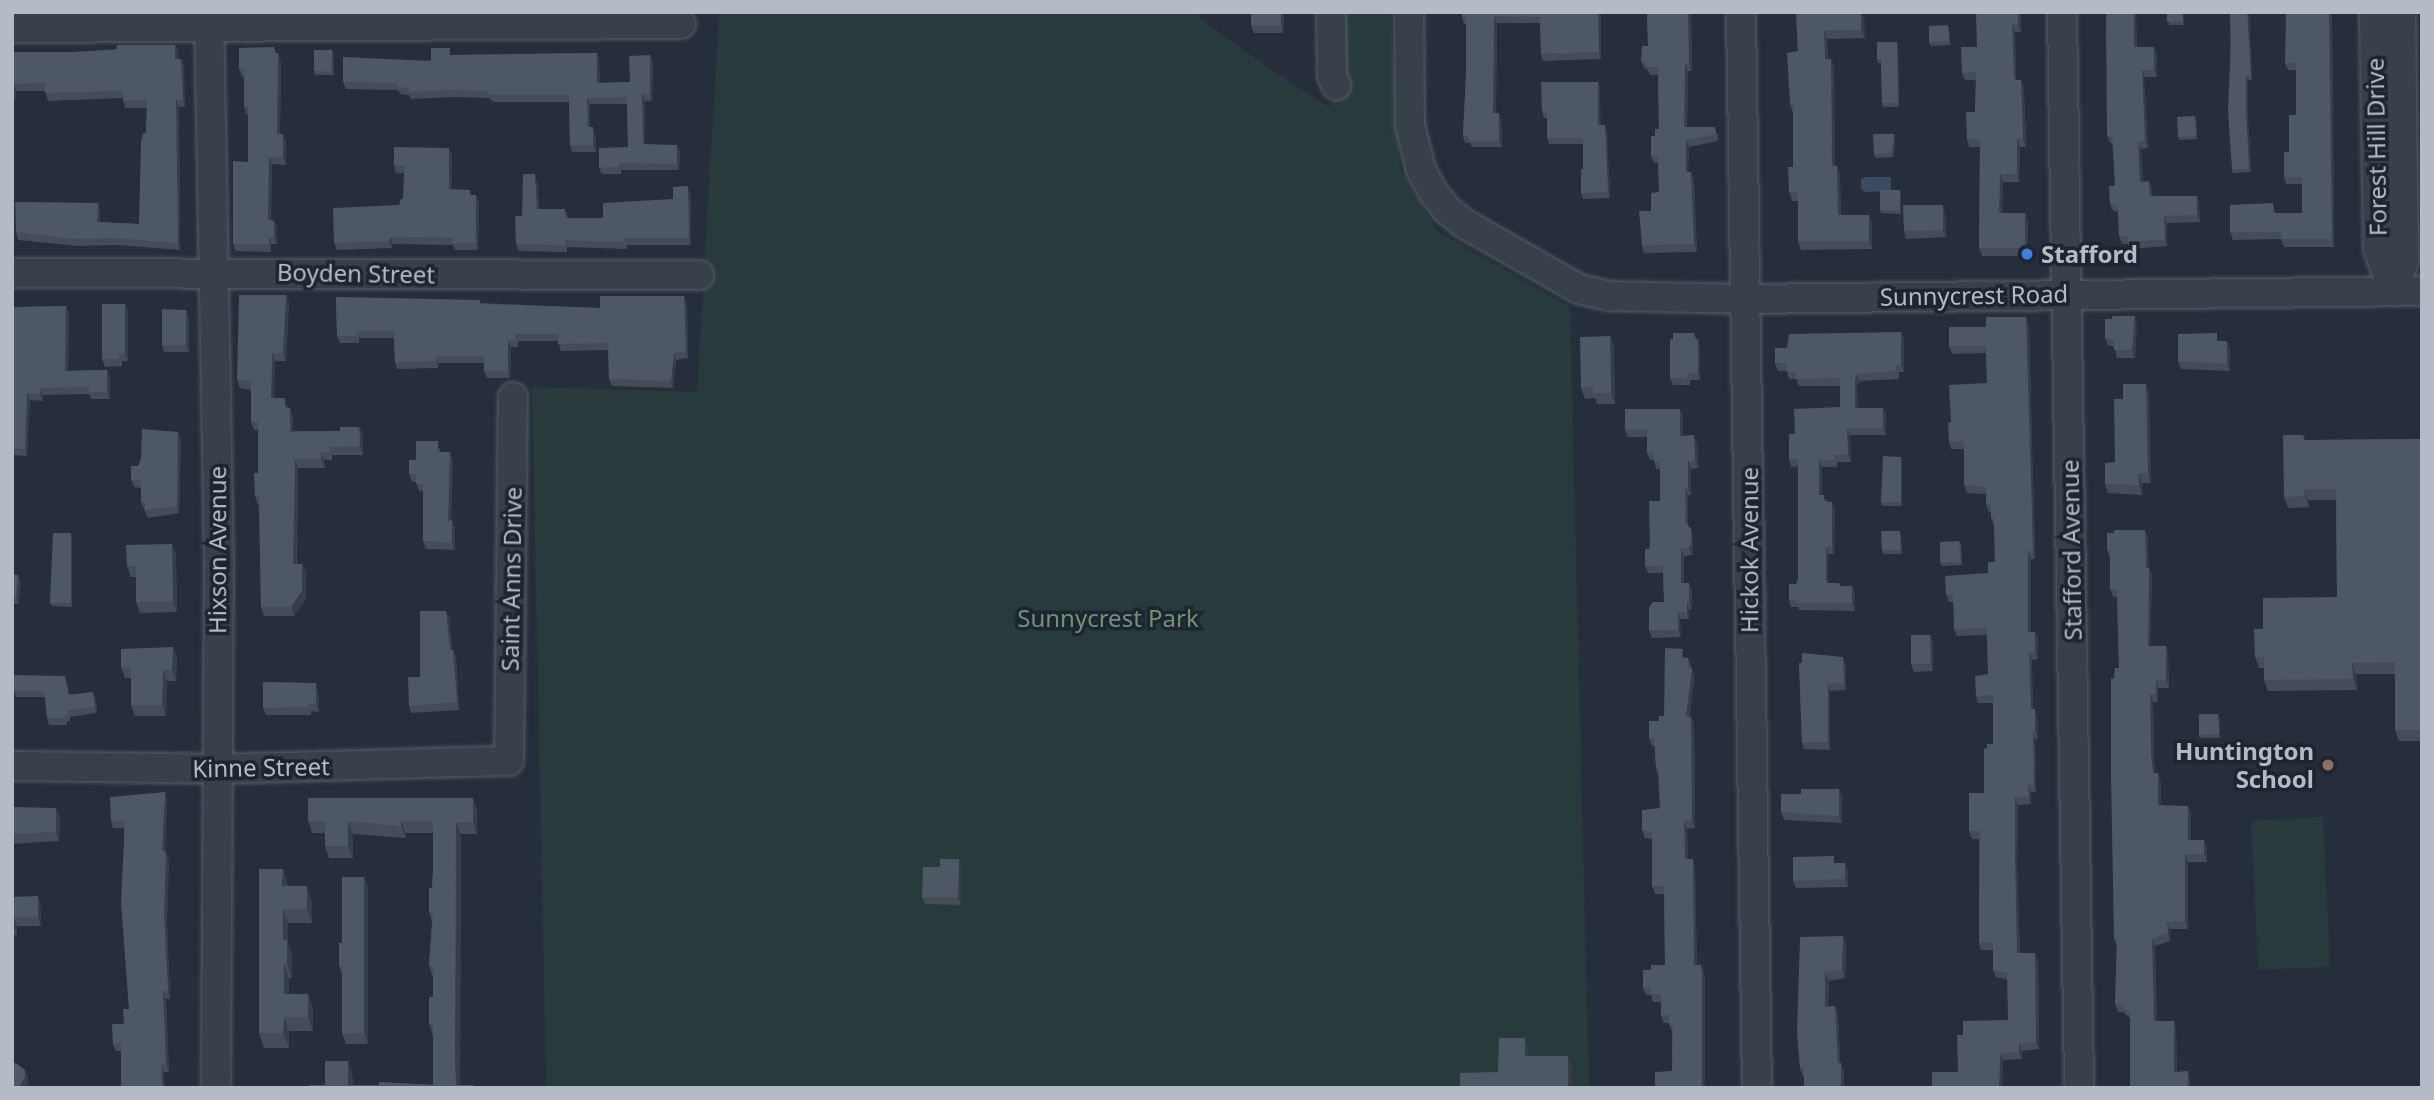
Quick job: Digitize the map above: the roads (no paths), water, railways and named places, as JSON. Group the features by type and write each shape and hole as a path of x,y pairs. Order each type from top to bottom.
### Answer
{"street":[{"path":"1331,12 1332,76 1336,85"},
{"name":"Sunnycrest Road","path":"1409,12 1410,125 1421,170 1447,210 1465,224 1579,289 1610,296 1746,299 2422,291"},
{"name":"Hickok Avenue","path":"1741,12 1749,732 1757,1088"},
{"name":"Stafford Avenue","path":"2062,12 2079,1088"},
{"path":"12,28 209,19 681,24"},
{"name":"Hixson Avenue","path":"209,19 219,562 216,1088"},
{"name":"Forest Hill Drive","path":"2388,22 2378,250 2392,291"},
{"name":"Boyden Street","path":"12,273 699,275"},
{"name":"Saint Anns Drive","path":"509,761 513,397"},
{"name":"Kinne Street","path":"12,766 216,769 509,761"}],"water":[{"path":"1891,177 1891,191 1865,192 1861,188 1861,179"}],"place":[{"name":"Stafford","path":"2027,254"},
{"name":"Huntington School","path":"2328,765"}],"park label":[{"name":"Sunnycrest Park","path":"1108,618"}]}
